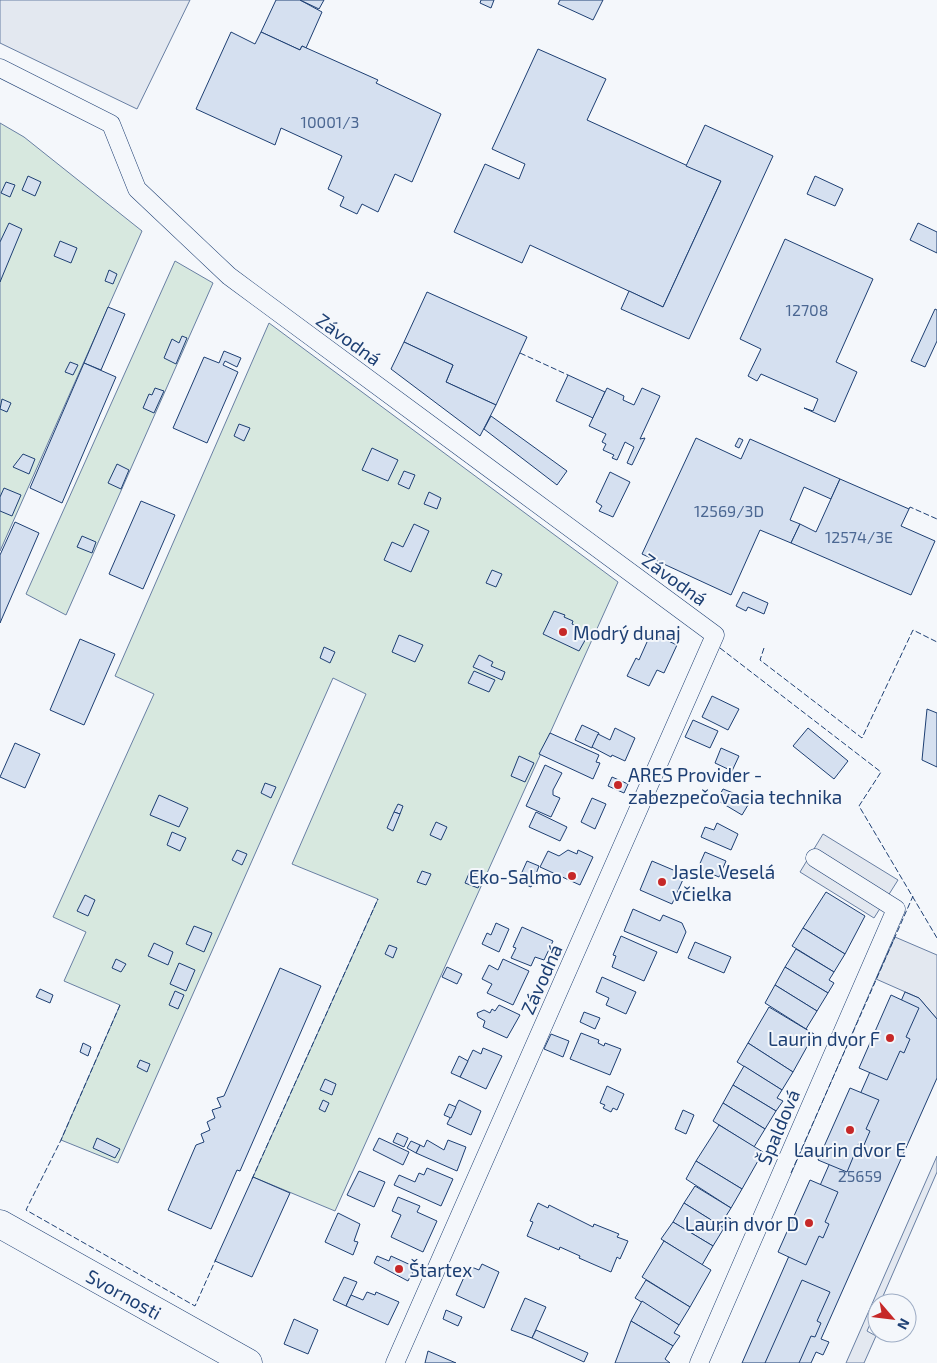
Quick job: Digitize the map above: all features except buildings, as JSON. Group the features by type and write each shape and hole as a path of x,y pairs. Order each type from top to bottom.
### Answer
{"main road":[{"name":"Svornosti","path":"0,1224 248,1363"}],"street":[{"name":"Závodná","path":"0,68 111,124 137,189 229,276 715,636 395,1363"},
{"name":"Špaldová","path":"699,1363 896,909 815,858"}],"shaded area":[{"path":"0,0 190,0 137,109 0,43"},
{"path":"0,123 24,137 142,231 0,551"},
{"path":"175,261 213,283 66,615 26,594"},
{"path":"269,323 618,582 335,1211 253,1177 378,899 292,864 366,694 333,678 118,1163 61,1140 120,1005 64,981 86,932 53,917 154,694 115,676"},
{"path":"823,834 898,880 874,918 800,872"},
{"path":"895,937 937,955 937,1019 919,998 876,979"},
{"path":"937,1156 937,1172 884,1293 877,1293"},
{"path":"867,1315 867,1343 873,1343 864,1363 846,1363"}],"fence":[{"path":"520,353 568,375"},
{"path":"909,509 910,507 937,519"},
{"path":"764,648 760,660 862,738 913,630 937,642"},
{"path":"720,648 881,772 859,806 937,938"},
{"path":"791,1173 913,896"},
{"path":"252,1179 378,899"},
{"path":"120,1005 61,1140 26,1210 195,1306 216,1259"}],"place":[{"name":"Modrý dunaj","path":"563,632"},
{"name":"ARES Provider - zabezpečovacia technika","path":"618,785"},
{"name":"Eko-Salmo","path":"572,876"},
{"name":"Jasle Veselá včielka","path":"662,882"},
{"name":"Laurin dvor F","path":"890,1038"},
{"name":"Laurin dvor E","path":"850,1130"},
{"name":"Laurin dvor D","path":"809,1223"},
{"name":"Štartex","path":"399,1269"}]}
